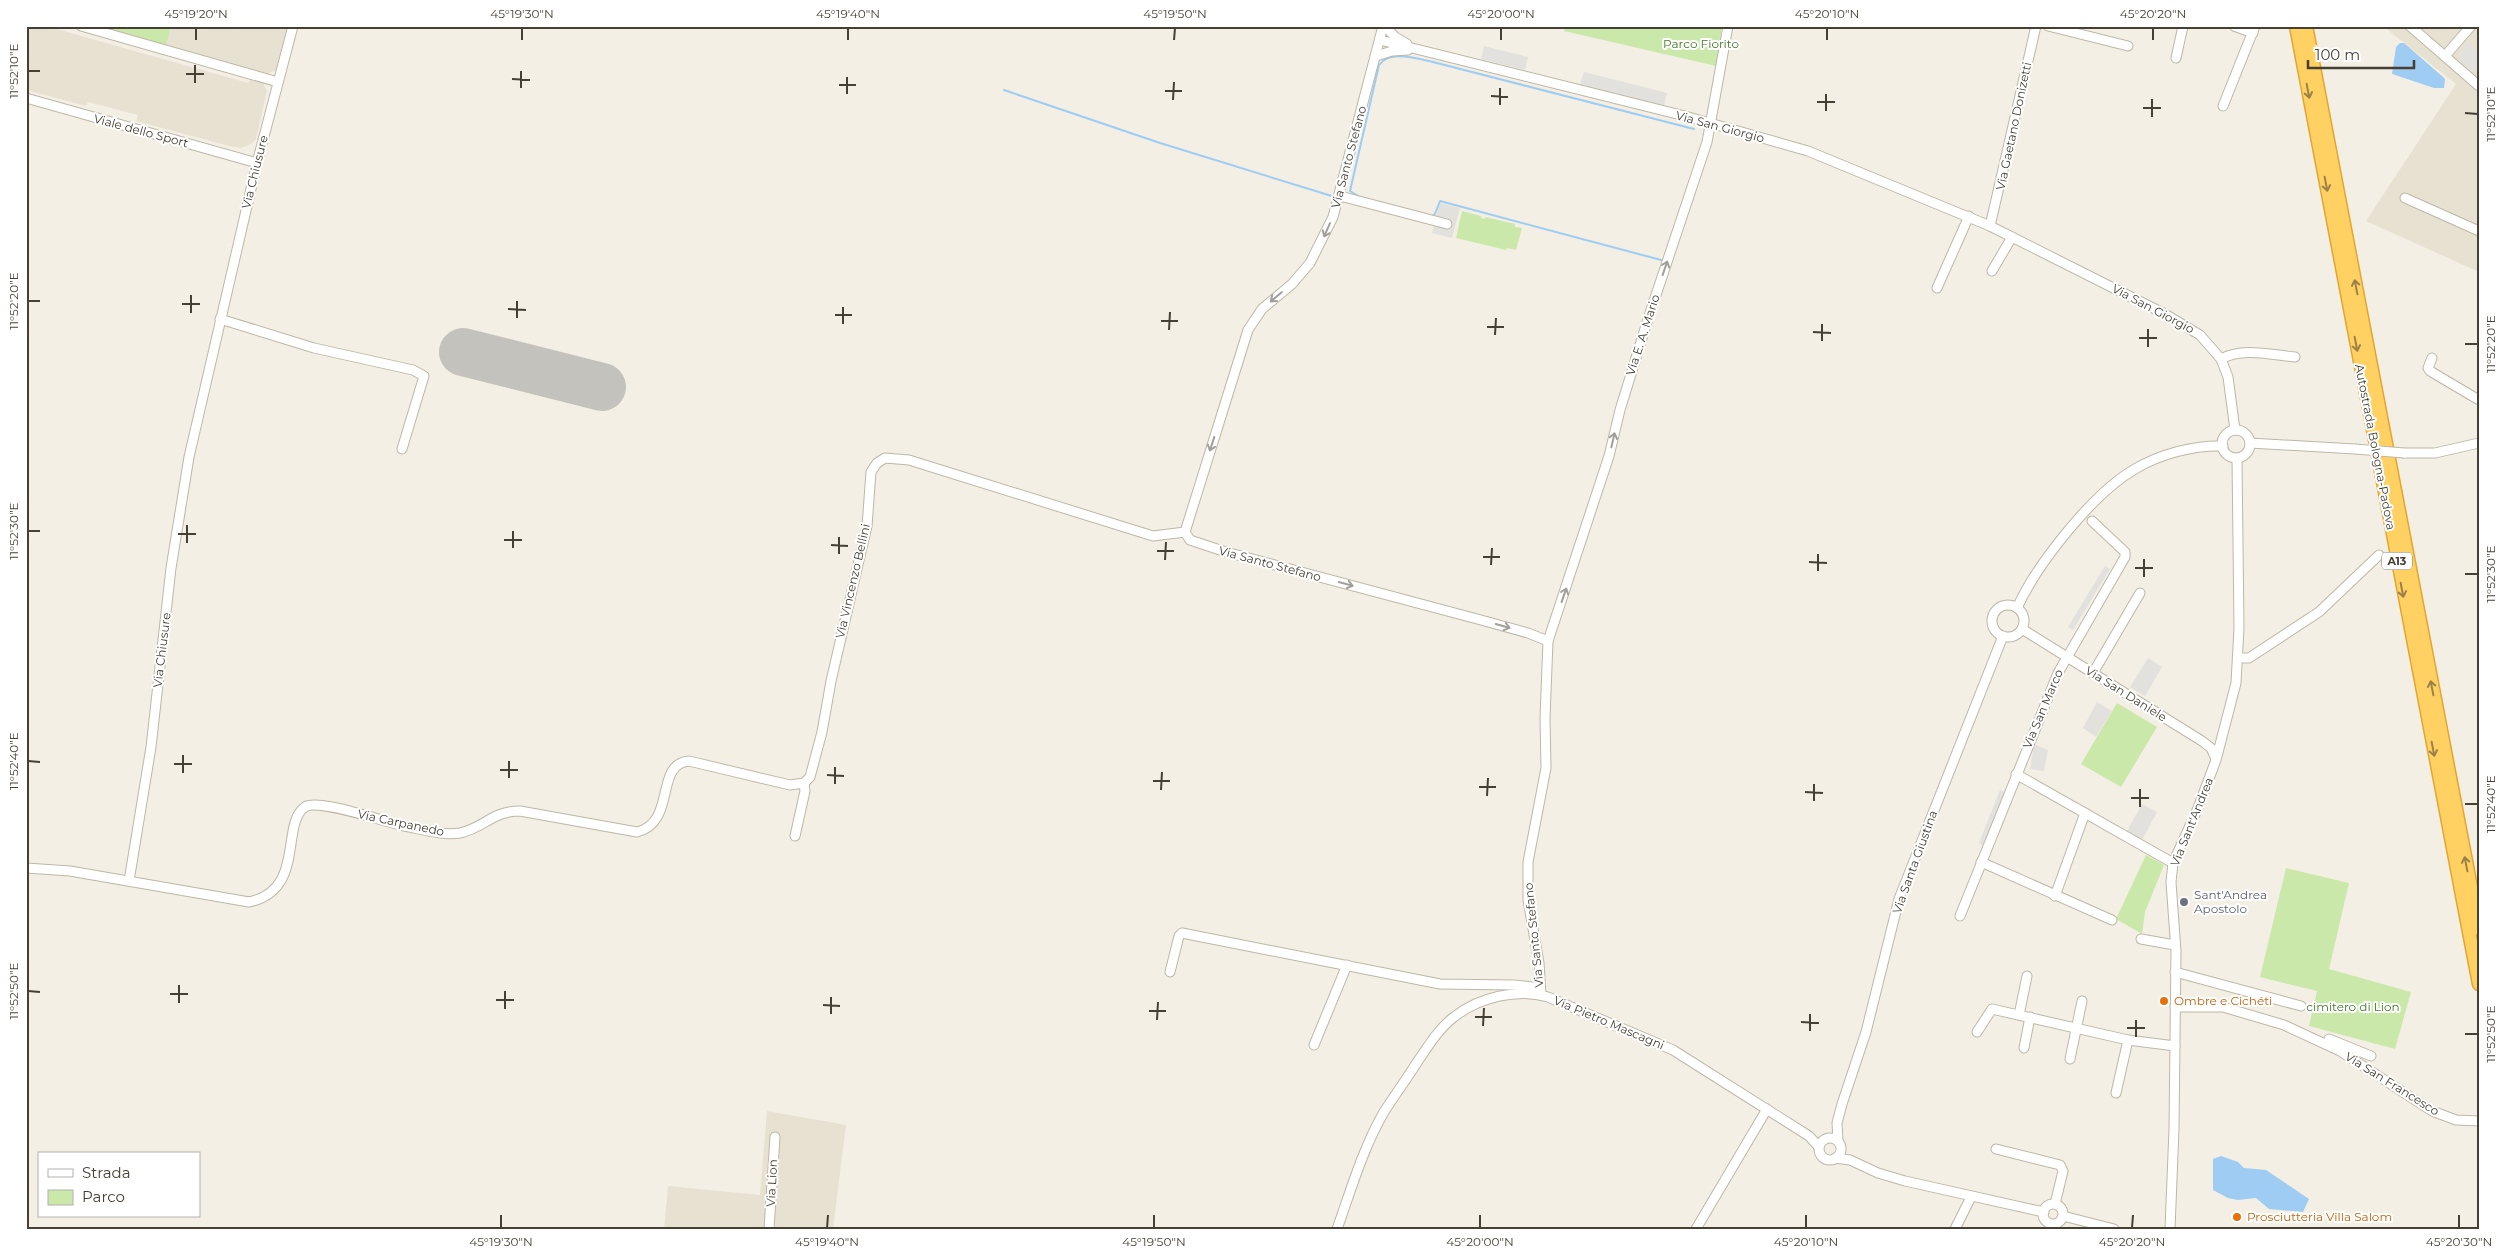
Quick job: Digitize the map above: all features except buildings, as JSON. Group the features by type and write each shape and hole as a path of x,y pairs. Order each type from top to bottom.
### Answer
{"highway":[{"name":"Autostrada Bologna-Padova","path":"2296,26 2479,984"},
{"name":"Autostrada Bologna-Padova","path":"2306,26 2479,929"}],"street":[{"path":"81,26 278,82"},
{"name":"Via Chiusure","path":"129,881 151,747 172,568 189,458 257,163 293,26"},
{"name":"Via Santo Stefano","path":"1384,26 1333,217 1310,263 1292,284 1262,309 1248,330 1185,532 1190,540 1226,552 1481,620 1528,633 1548,641 1545,718 1546,762 1528,862 1528,900 1539,963 1540,991"},
{"name":"Via San Giorgio","path":"1384,26 1395,37 1418,50"},
{"name":"Via E. A. Mario","path":"1548,641 1609,456 1644,330 1699,170 1712,124 1728,26"},
{"name":"Via Gaetano Donizetti","path":"1990,226 2036,26"},
{"path":"2048,26 2128,46"},
{"path":"2176,58 2183,26"},
{"path":"2223,106 2254,29 2234,26"},
{"path":"2410,26 2479,86"},
{"path":"2444,56 2471,26"},
{"name":"Via San Giorgio","path":"1380,40 1712,124 1808,152 1969,216 2184,325 2200,335 2221,359 2228,377 2235,430"},
{"name":"Via San Giorgio","path":"1376,56 1392,51 1418,50"},
{"name":"Viale dello Sport","path":"26,98 257,163"},
{"path":"1340,196 1446,224"},
{"path":"2405,198 2479,231"},
{"path":"1937,288 1969,216"},
{"path":"1992,271 2012,237"},
{"path":"220,319 314,348 413,370 424,376 402,449"},
{"path":"2221,359 2236,353 2256,353 2295,358"},
{"path":"2432,358 2429,362 2430,371 2479,400"},
{"path":"2223,446 2227,434 2235,430 2244,432 2250,443"},
{"path":"2250,443 2404,453 2435,453 2479,442"},
{"path":"2223,446 2228,454 2237,458 2246,453 2250,443"},
{"path":"2017,608 2057,545 2113,485 2135,469 2165,456 2195,449 2223,446"},
{"name":"Via Vincenzo Bellini","path":"795,836 805,791 804,782 810,777 822,732 833,672 867,526 871,472 877,463 885,458 893,457 909,460 1120,528 1152,536 1185,532"},
{"name":"Via Sant'Andrea","path":"2170,1229 2173,1193 2176,972 2171,915 2171,882 2173,863 2198,808 2217,755 2236,683 2239,658 2237,458"},
{"name":"Via San Marco","path":"1960,916 2016,774 2066,657 2126,554 2092,522"},
{"path":"2239,658 2249,658 2319,612 2379,556"},
{"path":"2093,673 2140,593"},
{"path":"2007,605 2017,608 2024,620 2022,629 2014,636 2003,636 1995,629 1994,614 2007,605"},
{"name":"Via San Daniele","path":"2022,629 2208,743 2217,755"},
{"name":"Via Santa Giustina","path":"1826,1139 1837,1123 1866,1032 1899,899 2003,636"},
{"path":"2208,743 2222,738"},
{"name":"Via Carpanedo","path":"129,881 239,901 249,902 262,898 272,890 284,874 290,858 298,814 306,806 316,804 328,805 387,822 445,833 459,833 506,811 520,811 638,832 648,829 659,816 671,771 676,764 682,762 689,761 790,785 804,782"},
{"path":"2016,774 2173,863"},
{"path":"2055,896 2085,813"},
{"path":"1981,862 2112,920"},
{"path":"26,868 51,868 129,881"},
{"name":"Via Pietro Mascagni","path":"1170,972 1178,936 1182,933 1440,984 1540,991 1673,1050 1809,1136 1819,1147"},
{"path":"2141,940 2175,945"},
{"path":"1314,1045 1347,965"},
{"path":"2176,972 2302,1006"},
{"path":"2019,1015 2027,976"},
{"name":"Via Pietro Mascagni","path":"1337,1229 1370,1141 1384,1113 1433,1039 1453,1017 1465,1009 1514,990"},
{"path":"2070,1059 2082,1001"},
{"name":"Via San Francesco","path":"2175,1006 2223,1007 2266,1018 2309,1035 2340,1051 2432,1111 2456,1120 2479,1121"},
{"path":"1977,1032 1992,1008 2128,1040 2175,1046"},
{"path":"2024,1048 2030,1017"},
{"name":"Via San Francesco","path":"2309,1035 2324,1038 2371,1056"},
{"path":"2116,1093 2128,1040"},
{"path":"1696,1229 1767,1109"},
{"name":"Via Santa Giustina","path":"1837,1123 1839,1144"},
{"name":"Via Pietro Mascagni","path":"1809,1136 1826,1139"},
{"name":"Via Lion","path":"769,1229 774,1137"},
{"path":"1850,1160 1839,1144 1826,1139 1819,1147 1824,1158 1850,1160 1878,1173 1905,1181 2044,1212"},
{"path":"1835,1158 1840,1152 1839,1144"},
{"path":"1996,1148 2060,1165 2063,1171 2055,1204"},
{"path":"1955,1229 1971,1197"},
{"path":"2055,1204 2062,1209 2063,1216 2058,1222 2052,1223 2045,1218 2044,1212 2049,1205 2055,1204"},
{"path":"2063,1216 2114,1229"}],"shaded area":[{"path":"26,26 46,26 248,83 250,80 263,83 267,91 256,139 251,144 241,148 229,146 136,121 138,115 88,102 86,106 26,90"},
{"path":"96,26 288,26 276,70 267,74"},
{"path":"2383,26 2479,26 2479,272 2366,221 2456,84"},
{"path":"2468,43 2479,53 2479,77 2459,59 2459,55"},
{"path":"1484,46 1528,57 1525,70 1481,59"},
{"path":"1584,72 1667,93 1664,106 1580,85"},
{"path":"1440,203 1460,208 1452,238 1432,233"},
{"path":"2105,566 2110,569 2073,630 2068,627"},
{"path":"2148,658 2162,667 2145,696 2130,687"},
{"path":"2097,702 2112,711 2096,737 2083,728"},
{"path":"2034,744 2048,750 2044,771 2030,769"},
{"path":"2000,790 2005,792 1983,845 1979,843"},
{"path":"2142,804 2157,812 2142,840 2127,831"},
{"path":"767,1111 846,1125 833,1229 664,1229 668,1186 760,1195"}],"green space":[{"path":"112,26 171,26 166,45 111,30"},
{"name":"Parco Fiorito","path":"1566,26 1722,26 1716,66 1564,31"},
{"path":"1462,211 1481,216 1481,218 1485,219 1485,217 1515,224 1515,227 1522,228 1516,250 1507,248 1506,250 1456,238"},
{"path":"2117,703 2157,727 2121,787 2081,764"},
{"path":"2146,855 2164,865 2145,912 2142,934 2116,919"},
{"name":"cimitero di Lion","path":"2286,868 2349,883 2329,969 2411,992 2395,1049 2309,1026 2317,991 2260,977"}],"water":[{"path":"2400,43 2404,43 2445,79 2444,88 2434,88 2392,74 2396,47"},
{"path":"2221,1156 2238,1162 2244,1168 2266,1170 2309,1199 2303,1212 2269,1209 2256,1198 2238,1200 2228,1198 2213,1190 2213,1159"}],"waterway":[{"path":"1360,197 1350,191 1379,65 1390,57 1412,57 1694,129"},
{"path":"1004,90 1160,143 1335,197"},
{"path":"1432,216 1435,214 1440,201 1661,260"}],"runway":[{"path":"463,352 602,387"}],"place":[{"name":"Sant'Andrea Apostolo","path":"2184,902"},
{"name":"Ombre e Cichéti","path":"2164,1001"},
{"name":"Prosciutteria Villa Salom","path":"2237,1217"}]}
